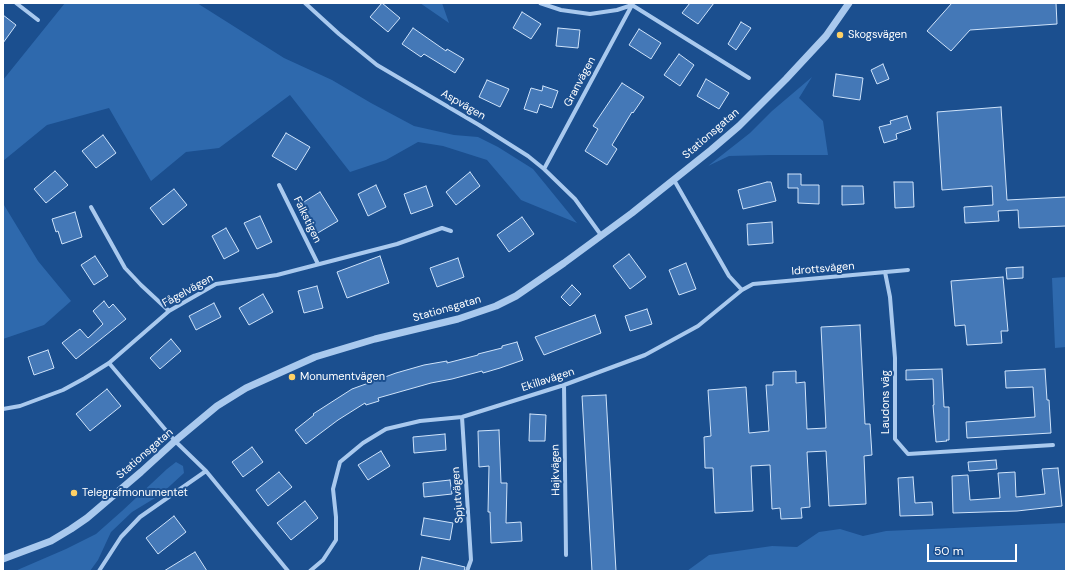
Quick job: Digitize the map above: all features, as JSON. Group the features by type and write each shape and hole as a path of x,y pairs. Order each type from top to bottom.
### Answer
{"street":[{"path":"16,3 38,20"},
{"name":"Aspvägen","path":"305,3 339,34 377,65 508,142 528,156 544,169 575,199 601,235"},
{"path":"540,3 561,10 590,14 617,10 633,4 749,78"},
{"name":"Stationsgatan","path":"3,559 51,540 72,529 135,478 175,441 217,406 246,388 308,360 375,339 458,319 496,306 516,296 558,267 674,180 738,126 781,84 826,36 849,3"},
{"name":"Granvägen","path":"544,169 633,4"},
{"path":"674,180 729,276 742,290"},
{"name":"Falkstigen","path":"279,185 318,264"},
{"path":"91,207 125,268 140,285 169,311"},
{"name":"Fågelvägen","path":"3,410 20,406 63,390 85,378 109,363 169,311 216,284 277,275 397,244 442,228 451,231"},
{"name":"Idrottsvägen","path":"742,290 753,284 908,270"},
{"name":"Laudons väg","path":"886,272 890,297 895,358 895,439 908,454 1053,445"},
{"name":"Ekillavägen","path":"310,571 323,560 336,540 336,517 333,489 340,462 363,442 386,429 420,421 462,417 564,385 645,355 698,326 742,290"},
{"path":"109,363 175,441 206,471 288,571"},
{"name":"Hajkvägen","path":"564,385 566,555"},
{"name":"Spjutvägen","path":"462,417 471,560 467,571"},
{"path":"99,571 121,537 140,517 206,471"}],"shaded area":[{"path":"65,3 197,3 284,58 332,80 414,126 454,135 478,137 498,147 533,169 577,223 521,200 487,160 443,146 418,142 386,160 350,172 290,95 219,148 186,152 151,181 109,108 47,125 3,161 3,80"},
{"path":"420,3 442,3 449,23"},
{"path":"812,77 799,98 823,121 828,155 729,156 708,166 750,133 772,111"},
{"path":"3,202 38,261 71,301 44,325 3,339"},
{"path":"1066,277 1066,347 1055,348 1052,278"},
{"path":"176,462 183,466 184,473 160,495 132,512 111,532 98,560 90,571 15,571 96,534"},
{"path":"1066,523 1066,571 687,571 709,555 772,546 797,547 819,532 840,529 863,536 886,531"}],"building":[{"path":"382,3 400,18 388,32 370,17"},
{"path":"690,3 714,3 698,24 682,13"},
{"path":"952,3 1056,3 1057,24 970,30 951,51 927,31"},
{"path":"522,12 541,24 531,39 513,28"},
{"path":"3,15 16,25 3,43"},
{"path":"741,22 751,28 736,50 728,44"},
{"path":"413,28 446,51 447,49 464,59 455,73 424,54 421,57 402,44"},
{"path":"558,28 580,30 578,48 556,46"},
{"path":"639,29 661,43 651,59 629,45"},
{"path":"679,54 694,65 680,86 664,75"},
{"path":"883,64 889,79 877,84 871,70"},
{"path":"836,74 863,78 860,100 833,96"},
{"path":"706,79 729,93 719,109 697,96"},
{"path":"487,80 509,89 500,107 479,97"},
{"path":"622,83 644,97 633,113 632,112 612,145 617,149 607,165 585,151 598,129 593,126"},
{"path":"543,86 558,91 552,108 540,104 537,113 524,109 531,88 542,91"},
{"path":"1001,107 1007,200 1066,197 1066,226 1019,228 1018,210 998,211 999,221 965,223 964,207 993,205 992,186 942,190 937,112"},
{"path":"907,116 911,129 896,134 897,139 884,143 879,127 891,124 890,121"},
{"path":"286,133 310,147 296,170 272,156"},
{"path":"103,135 116,153 96,168 82,151"},
{"path":"55,171 68,185 46,203 34,189"},
{"path":"470,172 480,186 456,205 446,192"},
{"path":"788,174 801,174 801,185 819,185 819,204 798,203 798,188 788,188"},
{"path":"771,182 776,201 743,209 738,190"},
{"path":"894,182 913,182 914,207 895,208"},
{"path":"376,185 386,207 368,216 358,194"},
{"path":"426,186 433,206 411,214 404,194"},
{"path":"842,186 863,186 864,204 842,205"},
{"path":"174,189 187,205 163,225 150,208"},
{"path":"320,192 338,221 316,234 299,205"},
{"path":"75,212 82,237 62,244 52,219"},
{"path":"260,216 272,242 257,249 244,223"},
{"path":"522,217 534,234 509,252 497,235"},
{"path":"772,222 773,243 748,245 747,224"},
{"path":"226,228 239,251 224,259 212,236"},
{"path":"629,254 646,277 630,289 613,266"},
{"path":"95,256 108,276 94,285 81,265"},
{"path":"380,256 389,283 347,298 337,272"},
{"path":"458,258 464,277 437,287 430,268"},
{"path":"686,263 696,289 679,295 669,270"},
{"path":"1023,267 1023,278 1007,279 1006,268"},
{"path":"1003,277 1008,331 1001,331 1002,343 967,345 965,325 955,326 951,281"},
{"path":"572,285 581,294 570,306 561,297"},
{"path":"317,286 323,308 304,313 298,291"},
{"path":"263,294 273,312 249,325 239,308"},
{"path":"104,301 109,308 113,304 126,319 76,359 62,343 80,329 88,338 103,324 93,311"},
{"path":"214,303 221,317 196,330 189,316"},
{"path":"647,309 652,324 630,331 625,316"},
{"path":"595,315 601,333 544,355 535,337"},
{"path":"860,325 865,424 870,424 872,455 864,456 866,504 829,506 826,451 807,452 810,507 801,508 802,518 781,519 780,508 772,509 770,465 751,466 753,511 715,513 713,468 705,468 704,437 711,436 708,390 746,387 749,433 769,431 766,385 773,385 773,372 796,371 796,383 805,382 807,429 826,428 821,327"},
{"path":"171,339 181,351 160,369 150,358"},
{"path":"517,342 523,360 483,373 482,371 431,383 378,398 379,401 366,405 365,403 338,420 306,444 295,430 314,415 313,414 352,389 396,373 424,365 447,361 447,363 502,348 502,346"},
{"path":"48,350 54,368 34,375 28,357"},
{"path":"942,369 944,407 949,407 949,440 936,442 933,405 933,379 906,380 906,370"},
{"path":"1045,369 1051,433 967,438 966,422 1035,417 1033,387 1006,388 1005,371"},
{"path":"107,389 121,406 90,431 76,414"},
{"path":"606,395 616,571 592,571 582,396"},
{"path":"530,414 546,415 545,441 529,441"},
{"path":"499,430 501,483 507,483 506,523 521,522 522,541 491,543 490,512 488,512 489,466 479,467 478,431"},
{"path":"445,434 446,450 414,453 413,437"},
{"path":"252,447 263,462 243,477 232,462"},
{"path":"381,451 390,466 368,480 358,465"},
{"path":"996,460 997,469 969,471 968,462"},
{"path":"1058,468 1062,506 1017,511 953,513 952,476 968,475 970,500 1000,498 998,473 1015,472 1016,497 1045,494 1042,469"},
{"path":"279,472 292,487 268,506 256,490"},
{"path":"913,477 915,503 932,502 933,515 900,516 898,478"},
{"path":"450,480 452,494 424,497 423,483"},
{"path":"305,501 318,518 291,540 277,523"},
{"path":"174,516 186,532 158,554 146,538"},
{"path":"424,518 453,523 450,540 421,535"},
{"path":"195,552 207,571 164,571"},
{"path":"422,557 465,567 464,571 419,571"}],"place":[{"name":"Skogsvägen","path":"840,35"},
{"name":"Monumentvägen","path":"292,377"},
{"name":"Telegrafmonumentet","path":"74,493"}]}
